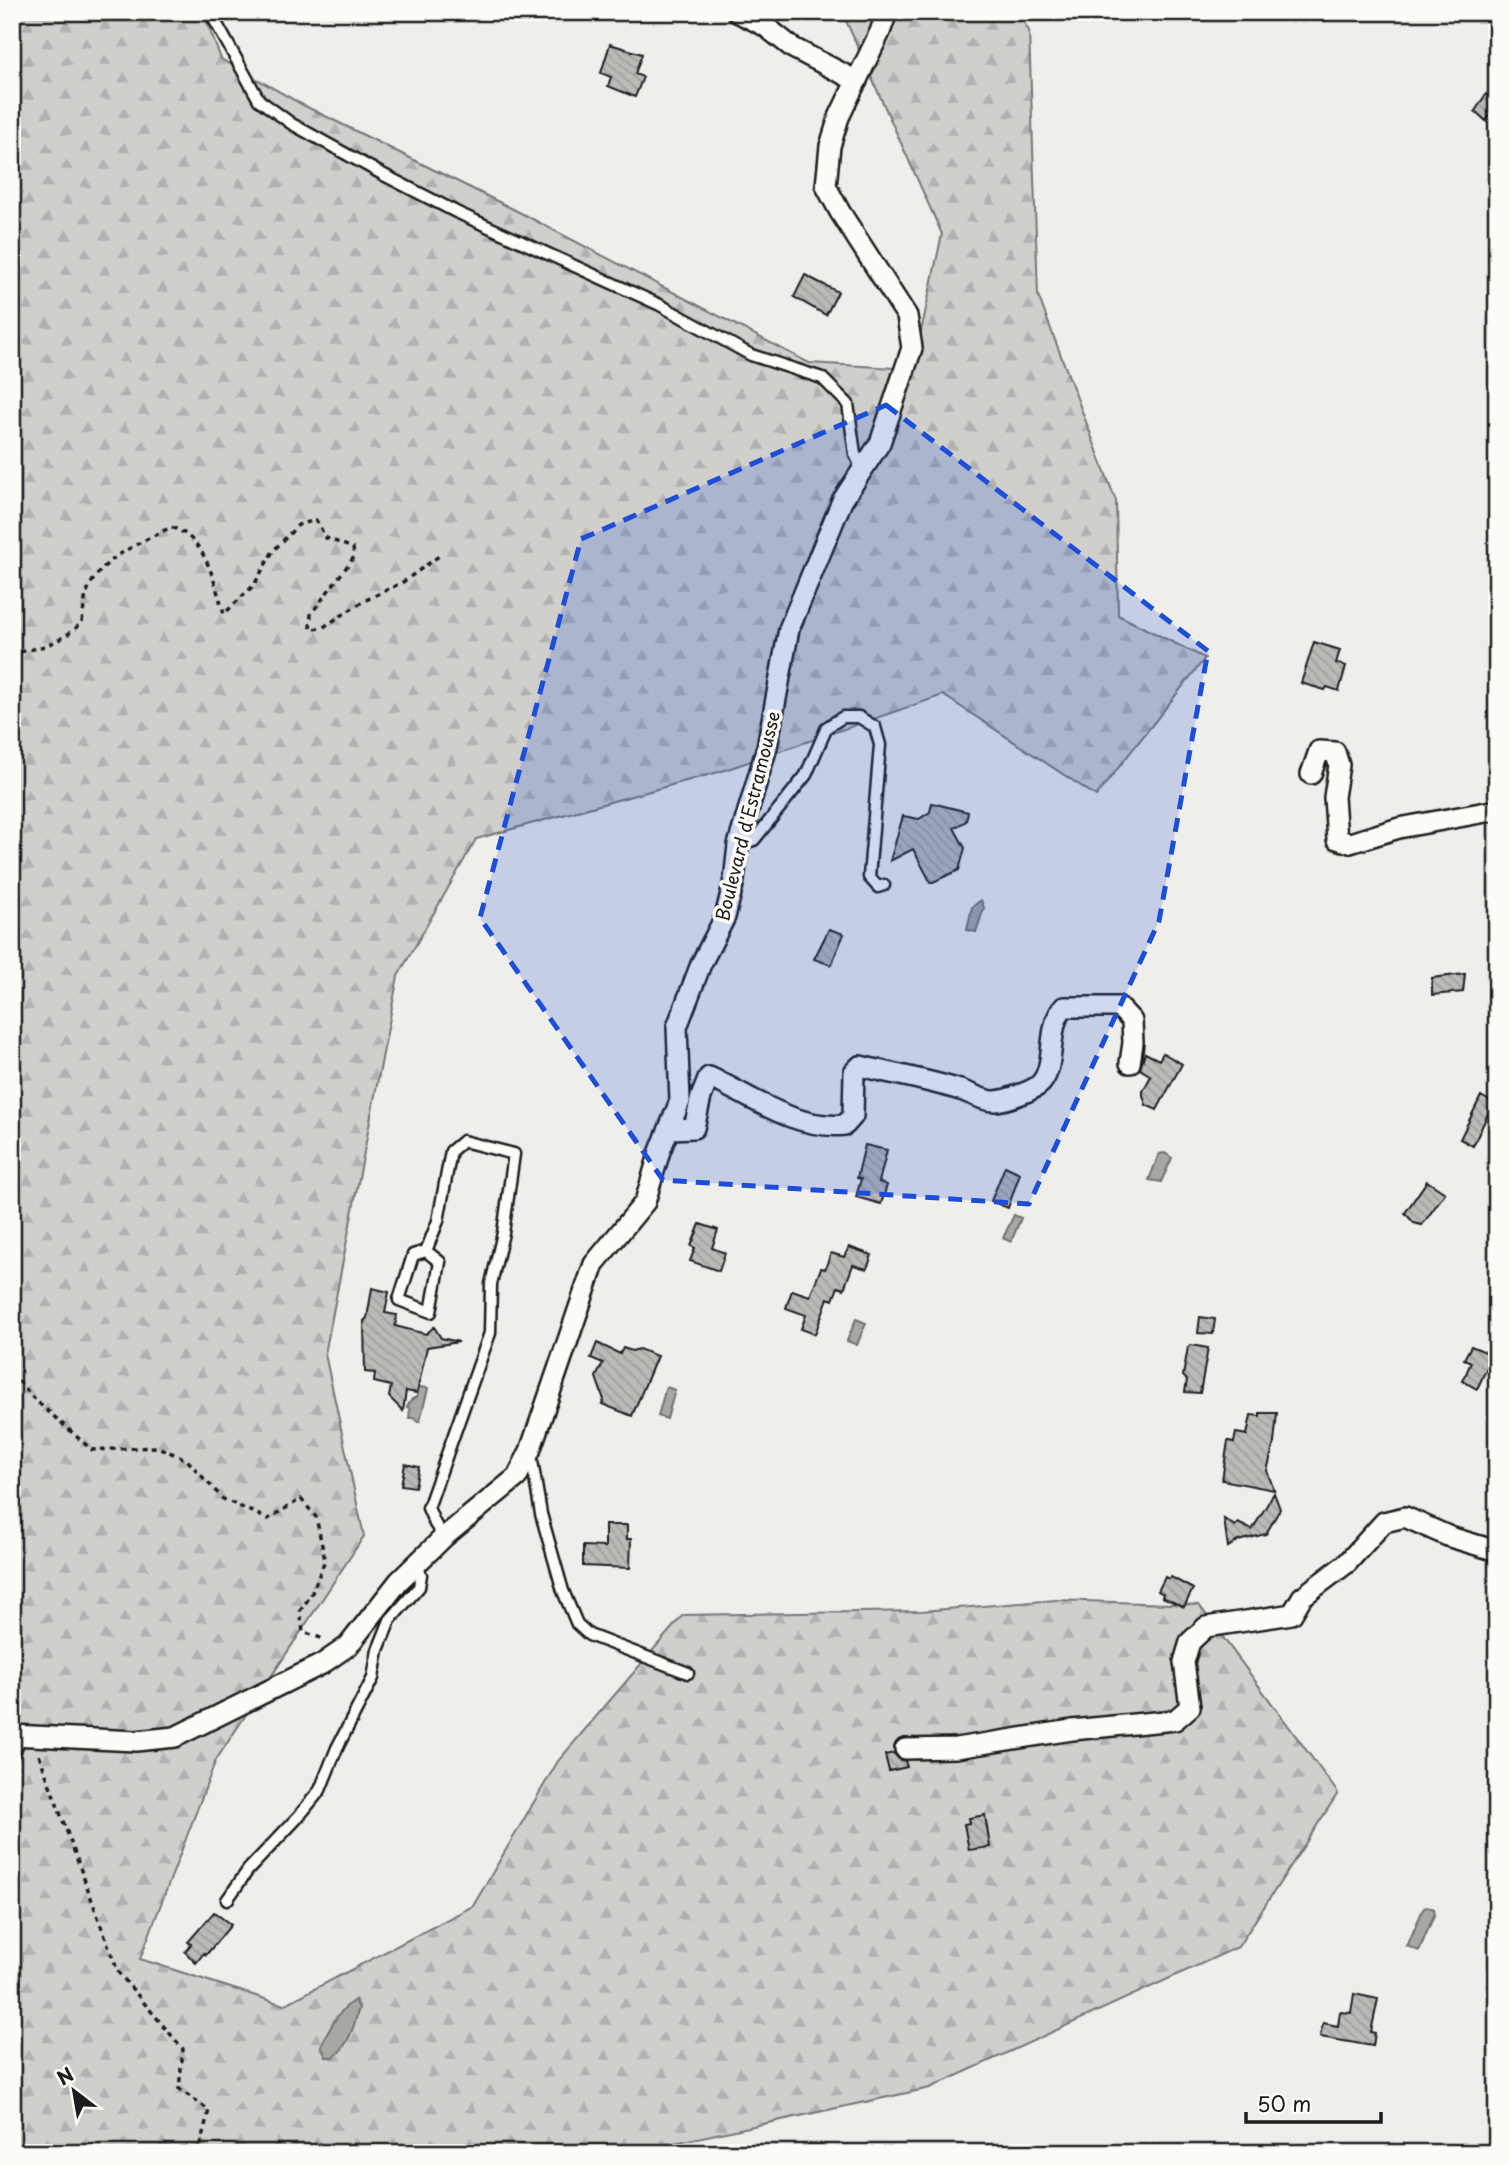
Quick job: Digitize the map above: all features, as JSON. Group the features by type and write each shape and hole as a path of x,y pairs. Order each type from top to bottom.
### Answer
{"street":[{"path":"737,12 765,26 793,48 857,81"},
{"name":"Boulevard d'Estramousse","path":"22,1736 136,1741 175,1737 322,1664 348,1646 399,1581 444,1537 517,1477 530,1451 594,1264 645,1202 660,1151 680,1101 677,1027 701,964 725,917 734,880 738,845 767,747 789,629 842,501 880,443 912,348 907,316 826,186 830,146 839,117 887,12"},
{"path":"1311,774 1320,751 1335,752 1339,765 1334,797 1337,839 1350,843 1410,826 1497,810"},
{"path":"670,1129 694,1128 709,1077 772,1111 826,1127 845,1125 853,1116 854,1072 860,1066 960,1089 994,1102 1022,1094 1041,1083 1051,1060 1054,1028 1059,1013 1065,1007 1119,1007 1132,1021 1133,1043 1129,1063"},
{"path":"905,1749 956,1748 1072,1730 1175,1720 1190,1707 1184,1662 1190,1642 1206,1626 1292,1615 1302,1597 1347,1563 1384,1522 1405,1517 1450,1537 1490,1549 1497,1548"}],"lane":[{"path":"214,19 259,100 292,124 456,212 660,305 751,355 822,378 848,404 855,454 863,471"},
{"path":"738,845 754,840 806,775 827,727 843,717 859,717 875,727 880,745 869,877 878,887 884,885"},
{"path":"426,1251 438,1221 451,1151 463,1141 514,1154 503,1233 491,1284 490,1333 428,1508 444,1537"},
{"path":"426,1251 440,1262 430,1312 399,1300 413,1255 426,1251"},
{"path":"530,1451 541,1514 563,1591 577,1624 589,1634 688,1673"},
{"path":"227,1900 248,1870 320,1790 337,1748 373,1678 378,1650 390,1620 419,1587 421,1575 417,1564"},
{"path":"12,1756 22,1736"}],"path":[{"path":"12,647 19,652 50,646 70,633 82,623 86,595 100,569 116,557 172,527 184,531 203,554 223,614 254,585 273,551 298,525 316,520 326,538 353,548 354,557 311,614 310,629 322,628 364,601 403,582 439,556"},
{"path":"12,1373 34,1399 92,1450 158,1447 187,1460 223,1499 268,1519 301,1500 316,1517 325,1560 312,1595 299,1611 303,1632 324,1639 322,1664"},
{"path":"22,1736 118,1972 183,2049 180,2089 209,2110 198,2153"}],"highlighted area":[{"path":"886,405 1208,651 1159,921 1029,1204 663,1180 480,918 581,539"}],"green space":[{"path":"12,12 203,12 221,59 305,106 515,210 809,363 913,369 942,234 842,12 1018,12 1029,31 1038,295 1116,501 1118,615 1205,658 1096,796 943,695 722,771 476,839 398,976 325,1354 364,1536 216,1760 140,1959 284,2005 473,1906 558,1761 683,1615 921,1611 1056,1600 1199,1605 1338,1793 1238,1947 930,2088 628,2153 12,2153"}],"shaded area":[{"path":"981,900 984,908 976,932 967,930 972,907"},
{"path":"1165,1153 1172,1158 1161,1182 1149,1180 1159,1154"},
{"path":"1014,1215 1021,1218 1011,1242 1003,1238"},
{"path":"856,1319 866,1323 857,1345 847,1341"},
{"path":"419,1387 428,1388 420,1421 416,1421 415,1418 409,1418 410,1409 407,1407 412,1399 417,1397"},
{"path":"666,1387 675,1390 667,1419 658,1416"},
{"path":"1424,1907 1434,1909 1435,1913 1419,1951 1407,1946"},
{"path":"355,2000 359,2008 347,2041 334,2057 326,2057 321,2046 339,2014"}],"building":[{"path":"610,44 642,54 635,74 643,77 635,97 608,86 611,77 601,73"},
{"path":"1486,94 1497,105 1486,121 1475,111"},
{"path":"805,275 838,292 826,315 794,297"},
{"path":"1314,642 1340,650 1336,663 1346,666 1339,691 1301,683"},
{"path":"932,803 968,812 966,821 954,828 965,848 959,870 931,883 913,849 890,861 903,816 919,819 930,812"},
{"path":"829,929 844,934 831,965 814,959"},
{"path":"1465,974 1463,992 1432,995 1432,978"},
{"path":"1145,1053 1159,1060 1163,1053 1182,1064 1157,1110 1146,1105 1143,1095 1151,1076 1140,1069"},
{"path":"1481,1096 1493,1103 1473,1146 1460,1139"},
{"path":"865,1145 887,1150 879,1182 887,1185 881,1204 856,1197 861,1179 857,1178"},
{"path":"1005,1166 1020,1173 1008,1208 991,1201"},
{"path":"1427,1181 1445,1193 1422,1225 1414,1223 1405,1213"},
{"path":"700,1224 718,1230 712,1248 725,1253 719,1271 690,1261 695,1248 691,1246"},
{"path":"849,1247 872,1255 867,1269 853,1265 844,1289 838,1287 833,1300 828,1298 815,1334 801,1329 806,1315 786,1308 792,1290 810,1296 821,1268 825,1269 831,1253 844,1257"},
{"path":"372,1288 389,1292 385,1313 397,1315 395,1326 426,1334 434,1327 441,1338 459,1342 427,1347 417,1393 406,1391 403,1411 389,1397 391,1386 374,1382 375,1373 365,1372 364,1321 367,1318"},
{"path":"1200,1317 1215,1319 1213,1334 1198,1333"},
{"path":"597,1343 620,1354 623,1348 632,1351 639,1349 657,1356 632,1416 602,1404 604,1400 596,1377 603,1363 591,1358"},
{"path":"1191,1345 1208,1348 1200,1393 1185,1392 1187,1380 1183,1376 1188,1347"},
{"path":"1471,1346 1493,1355 1477,1389 1463,1381 1471,1362 1464,1359"},
{"path":"1260,1413 1277,1413 1274,1443 1267,1471 1274,1490 1222,1480 1228,1441 1234,1442 1236,1433 1247,1435 1251,1415 1260,1416"},
{"path":"405,1464 419,1467 415,1487 401,1485"},
{"path":"1274,1493 1280,1509 1266,1534 1238,1541 1228,1547 1224,1519 1235,1526 1238,1523 1252,1530"},
{"path":"605,1525 627,1525 627,1539 631,1539 630,1568 583,1566 583,1546 605,1547"},
{"path":"1165,1577 1171,1577 1193,1589 1184,1607 1162,1597 1163,1594 1158,1591"},
{"path":"894,1753 905,1761 907,1767 889,1771 885,1755"},
{"path":"985,1815 990,1847 969,1850 964,1824 970,1823 969,1818"},
{"path":"214,1912 231,1925 196,1963 185,1952 191,1944 188,1942"},
{"path":"1354,1994 1378,1999 1371,2032 1375,2033 1373,2046 1320,2037 1323,2023 1338,2026 1340,2012 1351,2013"}]}
